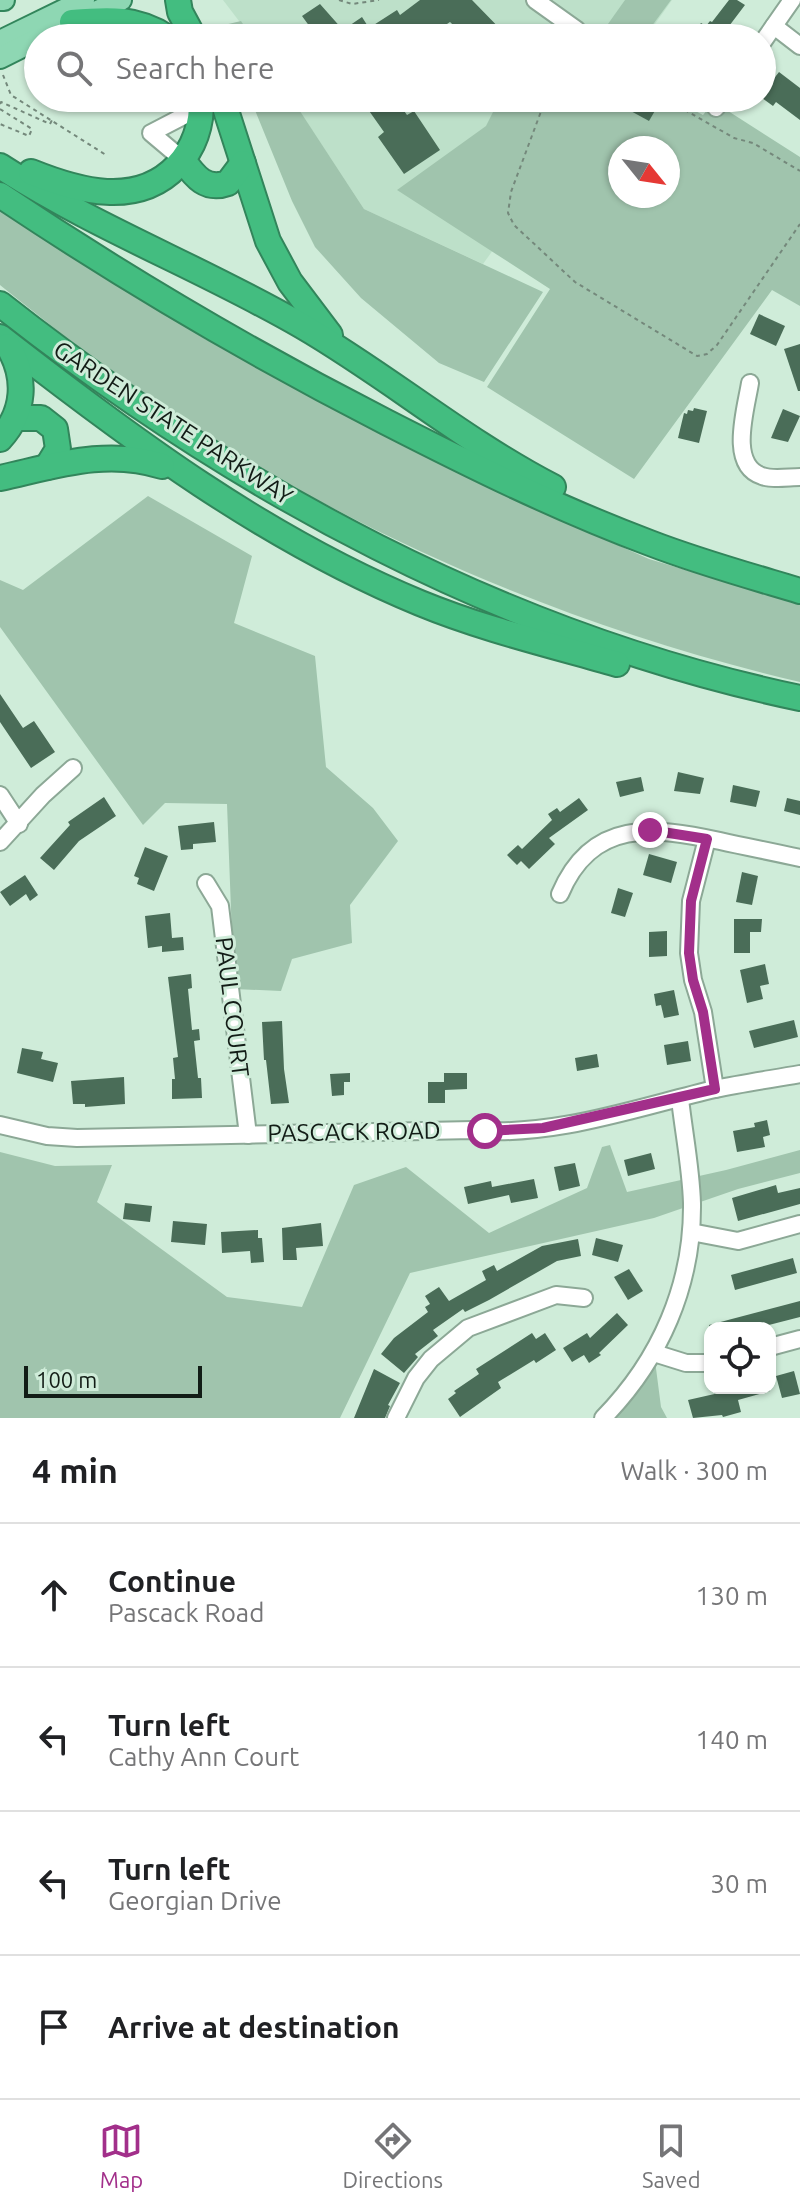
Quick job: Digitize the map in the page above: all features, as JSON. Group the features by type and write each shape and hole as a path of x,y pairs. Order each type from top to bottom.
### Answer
{"highway":[{"path":"178,0 186,24"},
{"path":"72,22 124,19 140,24"},
{"path":"0,157 48,178 111,193 146,187 165,177 183,160 195,141 200,112"},
{"path":"206,112 243,163 260,219 278,261 308,309 352,356"},
{"path":"183,160 200,181 213,186 228,183 243,163"},
{"path":"0,166 50,196 275,311 352,356 444,421 522,470 733,572"},
{"path":"0,195 232,339 467,463 650,544 800,591"},
{"name":"GARDEN STATE PARKWAY","path":"0,304 126,398 198,446 285,499 387,553 508,607 588,638 698,672 798,698"},
{"path":"2,338 180,472 338,565 450,614 706,688 798,698"},
{"path":"0,439 16,418 21,395 20,373 2,338"},
{"path":"16,418 41,418 55,429 58,449 47,467"},
{"path":"0,478 86,458 115,457 142,460 180,472"}],"main road":[{"path":"35,24 84,0"},
{"path":"68,24 121,0"},
{"path":"0,41 24,29"},
{"path":"1,66 24,50"}],"street":[{"path":"535,0 569,24"},
{"path":"775,24 792,0"},
{"path":"776,28 800,46"},
{"path":"183,160 151,133 188,112"},
{"path":"750,383 741,452 747,467 762,476 800,477"},
{"path":"0,842 73,768"},
{"path":"0,795 19,824"},
{"path":"560,894 583,859 614,838 650,830 800,858"},
{"path":"707,839 691,901 689,953 703,1012 715,1089"},
{"name":"PAUL COURT","path":"206,883 220,906 248,1135"},
{"name":"PASCACK ROAD","path":"0,1125 47,1136 77,1138 517,1131 800,1074"},
{"path":"603,1418 630,1388 654,1353 678,1297 691,1232 689,1171 680,1099"},
{"path":"691,1232 738,1241 800,1224"},
{"path":"396,1418 416,1378 431,1359 468,1328 556,1295 584,1298"},
{"path":"776,1345 800,1339"},
{"path":"654,1353 686,1363 704,1363"}],"path":[{"path":"339,0 352,4 379,0"},
{"path":"1,66 11,95 24,103"},
{"path":"0,124 29,136 32,129 0,106 1,102 50,124 53,120"},
{"path":"40,112 106,155"},
{"path":"541,112 511,192 508,213 514,225 575,282 697,356 707,354 717,345 800,224"},
{"path":"688,112 734,138 753,143 800,171"}],"shaded area":[{"path":"223,0 672,0 655,24 241,24"},
{"path":"625,0 671,0 653,24 608,24"},
{"path":"256,112 301,112 364,209 543,292 484,382 439,363 361,298 315,247 292,201"},
{"path":"300,112 592,112 483,264 364,209"},
{"path":"493,112 697,112 703,115 706,112 730,112 800,157 800,306 772,290 634,479 487,387 550,289 397,190 486,126"},
{"path":"0,208 205,339 472,480 649,559 800,604 800,682 711,659 538,601 453,566 290,485 135,388 0,285"},
{"path":"148,496 252,556 234,623 315,656 326,767 373,808 398,841 350,905 352,943 292,959 281,991 234,989 227,804 165,803 143,825 0,627 0,580 23,590"},
{"path":"610,1145 627,1192 800,1150 800,1173 738,1189 654,1218 410,1273 340,1418 0,1418 0,1152 55,1166 112,1165 97,1202 227,1297 302,1307 354,1185 406,1167 489,1233 587,1188 602,1147"},
{"path":"654,1353 661,1407 667,1418 603,1418"}],"building":[{"path":"420,0 472,0 495,24 375,24 397,10 400,15"},
{"path":"729,0 745,5 731,24 708,24"},
{"path":"320,4 338,24 308,24 302,16"},
{"path":"362,17 366,24 352,24"},
{"path":"779,72 800,88 800,120 776,102 776,76"},
{"path":"370,112 405,112 407,115 415,112 440,150 404,174 378,137 384,132"},
{"path":"633,112 654,112 649,121"},
{"path":"759,314 785,326 776,346 750,334"},
{"path":"800,344 800,391 798,391 784,349"},
{"path":"694,408 707,411 699,443 678,438 684,413"},
{"path":"783,409 800,416 788,442 771,438"},
{"path":"0,694 23,728 34,721 55,752 31,768 0,722"},
{"path":"678,772 704,778 700,794 674,791"},
{"path":"641,777 644,791 620,797 616,782"},
{"path":"733,785 760,791 756,807 730,802"},
{"path":"104,797 116,816 79,841 54,870 40,858 70,825 68,822"},
{"path":"579,798 588,810 549,838 555,844 529,869 521,861 517,865 507,855 518,845 522,849 552,820 548,814 557,808 560,812"},
{"path":"787,798 800,801 800,815 784,811"},
{"path":"214,822 216,842 193,844 193,849 181,850 178,826"},
{"path":"145,847 168,856 154,891 137,884 139,878 134,876"},
{"path":"649,854 677,862 671,883 643,875"},
{"path":"742,872 758,876 752,905 736,902"},
{"path":"25,875 38,895 30,901 26,894 10,906 0,892"},
{"path":"618,888 633,893 625,917 611,913"},
{"path":"170,913 172,938 183,937 184,950 162,952 162,946 148,948 145,916"},
{"path":"734,919 762,919 761,932 750,932 750,953 734,953"},
{"path":"667,931 667,956 649,957 649,932"},
{"path":"765,964 769,984 760,986 763,999 747,1003 740,970"},
{"path":"191,974 192,988 188,989 192,1030 199,1029 200,1040 194,1041 202,1098 172,1099 172,1079 175,1079 173,1058 178,1057 168,977"},
{"path":"674,990 679,1015 664,1018 661,1005 656,1006 654,994"},
{"path":"794,1020 798,1037 754,1048 749,1031"},
{"path":"282,1021 289,1103 271,1104 262,1022"},
{"path":"688,1041 691,1061 667,1065 664,1045"},
{"path":"22,1048 43,1052 41,1059 58,1063 53,1082 17,1073"},
{"path":"597,1054 599,1067 577,1071 575,1058"},
{"path":"350,1073 350,1082 344,1082 344,1095 332,1096 330,1074"},
{"path":"444,1073 467,1073 467,1089 445,1090 445,1103 428,1103 428,1082 444,1082"},
{"path":"124,1077 125,1104 85,1107 85,1104 73,1104 71,1081"},
{"path":"767,1120 770,1135 763,1137 765,1147 737,1152 733,1131 755,1127 754,1123"},
{"path":"651,1153 655,1169 628,1176 624,1160"},
{"path":"575,1163 580,1186 559,1191 554,1167"},
{"path":"534,1179 538,1198 511,1203 509,1195 468,1204 464,1187 491,1181 492,1187"},
{"path":"776,1185 778,1193 800,1188 800,1204 738,1221 732,1198"},
{"path":"125,1203 152,1206 150,1222 123,1219"},
{"path":"173,1221 207,1224 205,1245 171,1242"},
{"path":"321,1223 323,1246 296,1248 297,1260 283,1260 282,1228"},
{"path":"258,1230 258,1238 262,1238 264,1262 251,1263 250,1251 222,1253 221,1232"},
{"path":"596,1238 623,1245 618,1262 592,1255"},
{"path":"578,1239 581,1256 557,1261 489,1300 465,1312 463,1309 433,1330 438,1336 415,1354 418,1357 404,1373 381,1354 394,1338 428,1312 425,1307 430,1304 425,1296 439,1287 449,1301 486,1280 482,1271 494,1265 497,1271 542,1246"},
{"path":"793,1258 797,1273 735,1290 731,1275"},
{"path":"629,1269 643,1291 628,1300 614,1277"},
{"path":"800,1301 800,1317 776,1323 720,1322"},
{"path":"617,1313 628,1325 599,1353 601,1355 589,1363 584,1355 572,1362 563,1348 587,1333 590,1338"},
{"path":"532,1333 536,1339 545,1333 556,1350 498,1382 501,1388 460,1417 448,1399 456,1393 454,1391 479,1374 476,1369"},
{"path":"374,1369 400,1383 385,1418 354,1418"},
{"path":"794,1371 800,1394 782,1398 776,1376"},
{"path":"714,1394 759,1394 738,1400 741,1412 723,1417 693,1418 688,1400"}],"route":[{"path":"485,1131 543,1128 715,1089 703,1012 689,953 691,901 707,839 650,830"}]}
